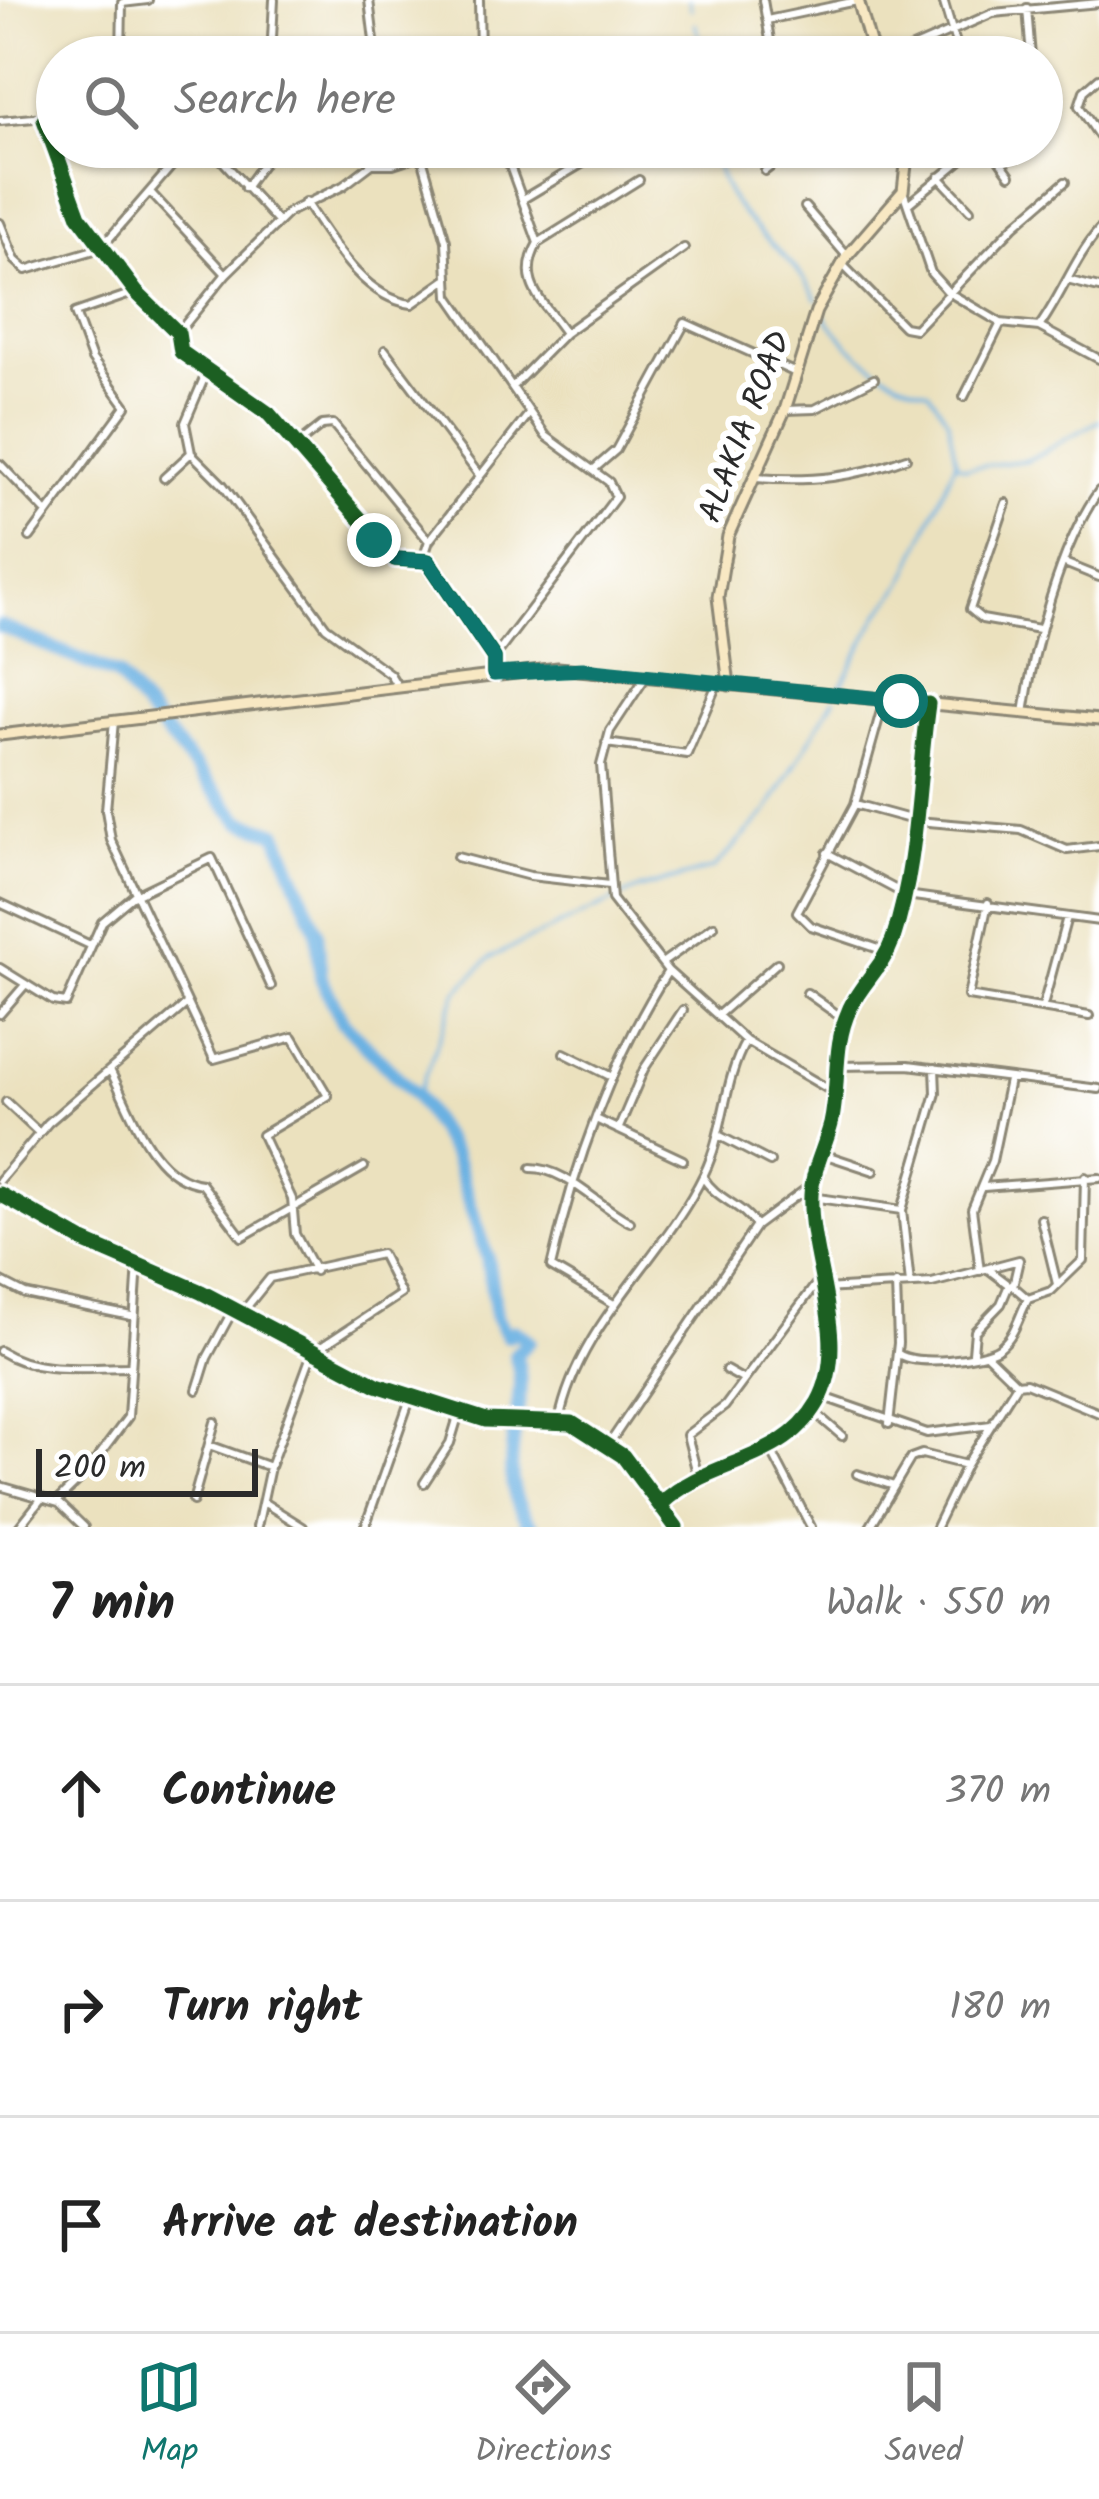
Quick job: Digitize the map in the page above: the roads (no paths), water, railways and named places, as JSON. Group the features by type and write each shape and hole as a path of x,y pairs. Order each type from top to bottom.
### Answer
{"street":[{"path":"122,36 122,3 148,0"},
{"path":"272,36 274,0"},
{"path":"369,0 373,36"},
{"path":"480,0 481,36"},
{"path":"763,0 770,36"},
{"path":"767,20 858,0 868,36"},
{"path":"943,0 952,36"},
{"path":"939,36 993,13 1099,3"},
{"path":"1027,8 1029,36"},
{"path":"1099,78 1084,91 1078,106 1099,136"},
{"path":"0,121 36,120"},
{"path":"62,168 79,216 136,292 178,333 181,352 268,414 395,559 423,560"},
{"path":"0,224 15,260 26,270 101,248 171,168"},
{"path":"228,168 278,222"},
{"path":"245,188 260,168"},
{"path":"178,333 226,274 278,222 367,168"},
{"path":"425,168 446,241 446,280 455,307 529,414 569,458 609,482 615,502 494,658"},
{"path":"511,168 538,243"},
{"path":"523,199 575,168"},
{"path":"765,172 770,168"},
{"path":"906,168 903,191 932,273 948,292 1001,323 1040,327 1099,358"},
{"path":"908,204 950,168"},
{"path":"1005,168 1010,175"},
{"path":"939,177 970,210"},
{"path":"565,333 526,271 538,243 639,180"},
{"path":"805,207 844,260 908,330 1065,182"},
{"name":"ALAKIA ROAD","path":"723,684 719,580 731,525 784,410 823,296 844,260 903,191"},
{"path":"151,193 226,274"},
{"path":"305,202 336,248 383,294 412,304 446,280"},
{"path":"1040,327 1071,281 1082,249 1099,230"},
{"path":"513,386 565,333 684,248"},
{"path":"1071,281 1099,288"},
{"path":"30,537 126,406 92,359 75,313 136,292"},
{"path":"593,470 616,450 685,323 796,374"},
{"path":"964,397 1001,323"},
{"path":"385,350 479,476"},
{"path":"208,369 185,423 191,452 223,485 326,627 390,674 398,687"},
{"path":"784,410 815,410 874,380"},
{"path":"423,560 428,542 529,414"},
{"path":"296,445 322,425 333,424 428,542"},
{"path":"164,478 191,452"},
{"path":"756,478 815,481 861,475 906,458"},
{"path":"0,464 45,511"},
{"path":"1024,713 1039,629 1084,514 1099,491"},
{"path":"1006,503 970,610 982,619 1039,629"},
{"path":"423,560 494,658 494,674"},
{"path":"1067,564 1099,577"},
{"path":"0,735 558,668 1099,720"},
{"path":"648,674 607,743 600,796 611,892 665,967 746,1041 835,1093"},
{"path":"607,743 687,754 723,684"},
{"path":"884,700 855,804 800,903 800,920 887,952"},
{"path":"661,1504 698,1478 772,1452 821,1396 830,1336 819,1280 812,1185 835,1093 844,1020 887,952 906,895 928,704"},
{"path":"114,721 107,822 133,896 214,1059 293,1037 324,1088 325,1102 262,1136 294,1212 295,1234 315,1270"},
{"path":"855,804 917,821 1021,830 1067,850 1099,846"},
{"path":"827,853 906,895 1099,921"},
{"path":"457,857 611,892"},
{"path":"0,968 66,1003 102,922 133,896 212,859 271,986"},
{"path":"0,903 89,945"},
{"path":"988,903 968,996 1089,1016"},
{"path":"1042,1008 1067,917"},
{"path":"614,1304 550,1268 632,1029 665,967 714,926"},
{"path":"718,1015 777,963"},
{"path":"0,1014 26,984"},
{"path":"807,993 844,1020"},
{"path":"0,1180 38,1132 185,1005"},
{"path":"618,1130 644,1070 683,1010"},
{"path":"559,1420 587,1348 703,1178 720,1136 746,1041"},
{"path":"564,1054 612,1077"},
{"path":"836,1066 935,1068 1099,1089"},
{"path":"910,1284 902,1210 936,1093 935,1068"},
{"path":"110,1070 161,1163 180,1181 202,1184 238,1234 247,1235 294,1212 364,1167"},
{"path":"974,1353 975,1330 1001,1304 1009,1285 984,1270 972,1209 984,1187 1009,1080"},
{"path":"6,1102 38,1132"},
{"path":"598,1120 683,1160"},
{"path":"720,1136 770,1162"},
{"path":"823,1154 874,1171"},
{"path":"531,1168 577,1184 595,1204 630,1222"},
{"path":"987,1355 1016,1330 1028,1299 1057,1284 1083,1260 1085,1177"},
{"path":"703,1178 710,1190 746,1212 756,1226"},
{"path":"984,1187 1099,1178"},
{"path":"609,1444 756,1226 812,1185"},
{"path":"0,1194 83,1241 138,1261 410,1399 511,1423 559,1420 609,1444 676,1527"},
{"path":"811,1197 902,1210"},
{"path":"1041,1219 1057,1284"},
{"path":"197,1390 207,1358 237,1312 270,1278 384,1254 401,1297 312,1353 270,1467 256,1527"},
{"path":"823,1289 910,1284 1019,1260 1013,1286 1028,1299"},
{"path":"56,1502 87,1472 128,1417 138,1261"},
{"path":"698,1478 687,1435 712,1421 819,1280"},
{"path":"0,1281 25,1294 131,1316"},
{"path":"889,1424 897,1353 896,1284"},
{"path":"0,1351 22,1363 53,1368 128,1367"},
{"path":"897,1353 914,1362 987,1355 1017,1384"},
{"path":"726,1370 744,1380"},
{"path":"1017,1384 1026,1383 1099,1413"},
{"path":"936,1527 966,1465 1017,1384"},
{"path":"821,1396 889,1424 927,1433 991,1425"},
{"path":"365,1527 410,1399"},
{"path":"812,1410 842,1436"},
{"path":"424,1483 451,1443 459,1413"},
{"path":"194,1501 215,1422"},
{"path":"208,1445 270,1467"},
{"path":"772,1452 811,1527"},
{"path":"870,1527 916,1455 966,1465"},
{"path":"857,1474 894,1486"},
{"path":"0,1486 56,1502 84,1527"},
{"path":"19,1527 42,1498"},
{"path":"263,1502 303,1527"}],"waterway":[{"path":"689,0 691,9"},
{"path":"695,24 699,36"},
{"path":"718,168 741,213 789,261 817,300"},
{"path":"821,308 841,337 867,361 929,391 948,420 956,461 903,584 878,616 838,691"},
{"path":"957,464 965,468 1028,460 1099,421"},
{"path":"0,626 117,675 240,821 277,833 317,931 321,978 343,1022 417,1097 454,1155 487,1257 496,1317 507,1336 515,1331 529,1341 515,1355 520,1374 511,1460 512,1483 532,1527"},
{"path":"417,1097 457,991 491,957 639,889 714,868 767,812 834,699"},
{"path":"516,1527 528,1522"}]}
